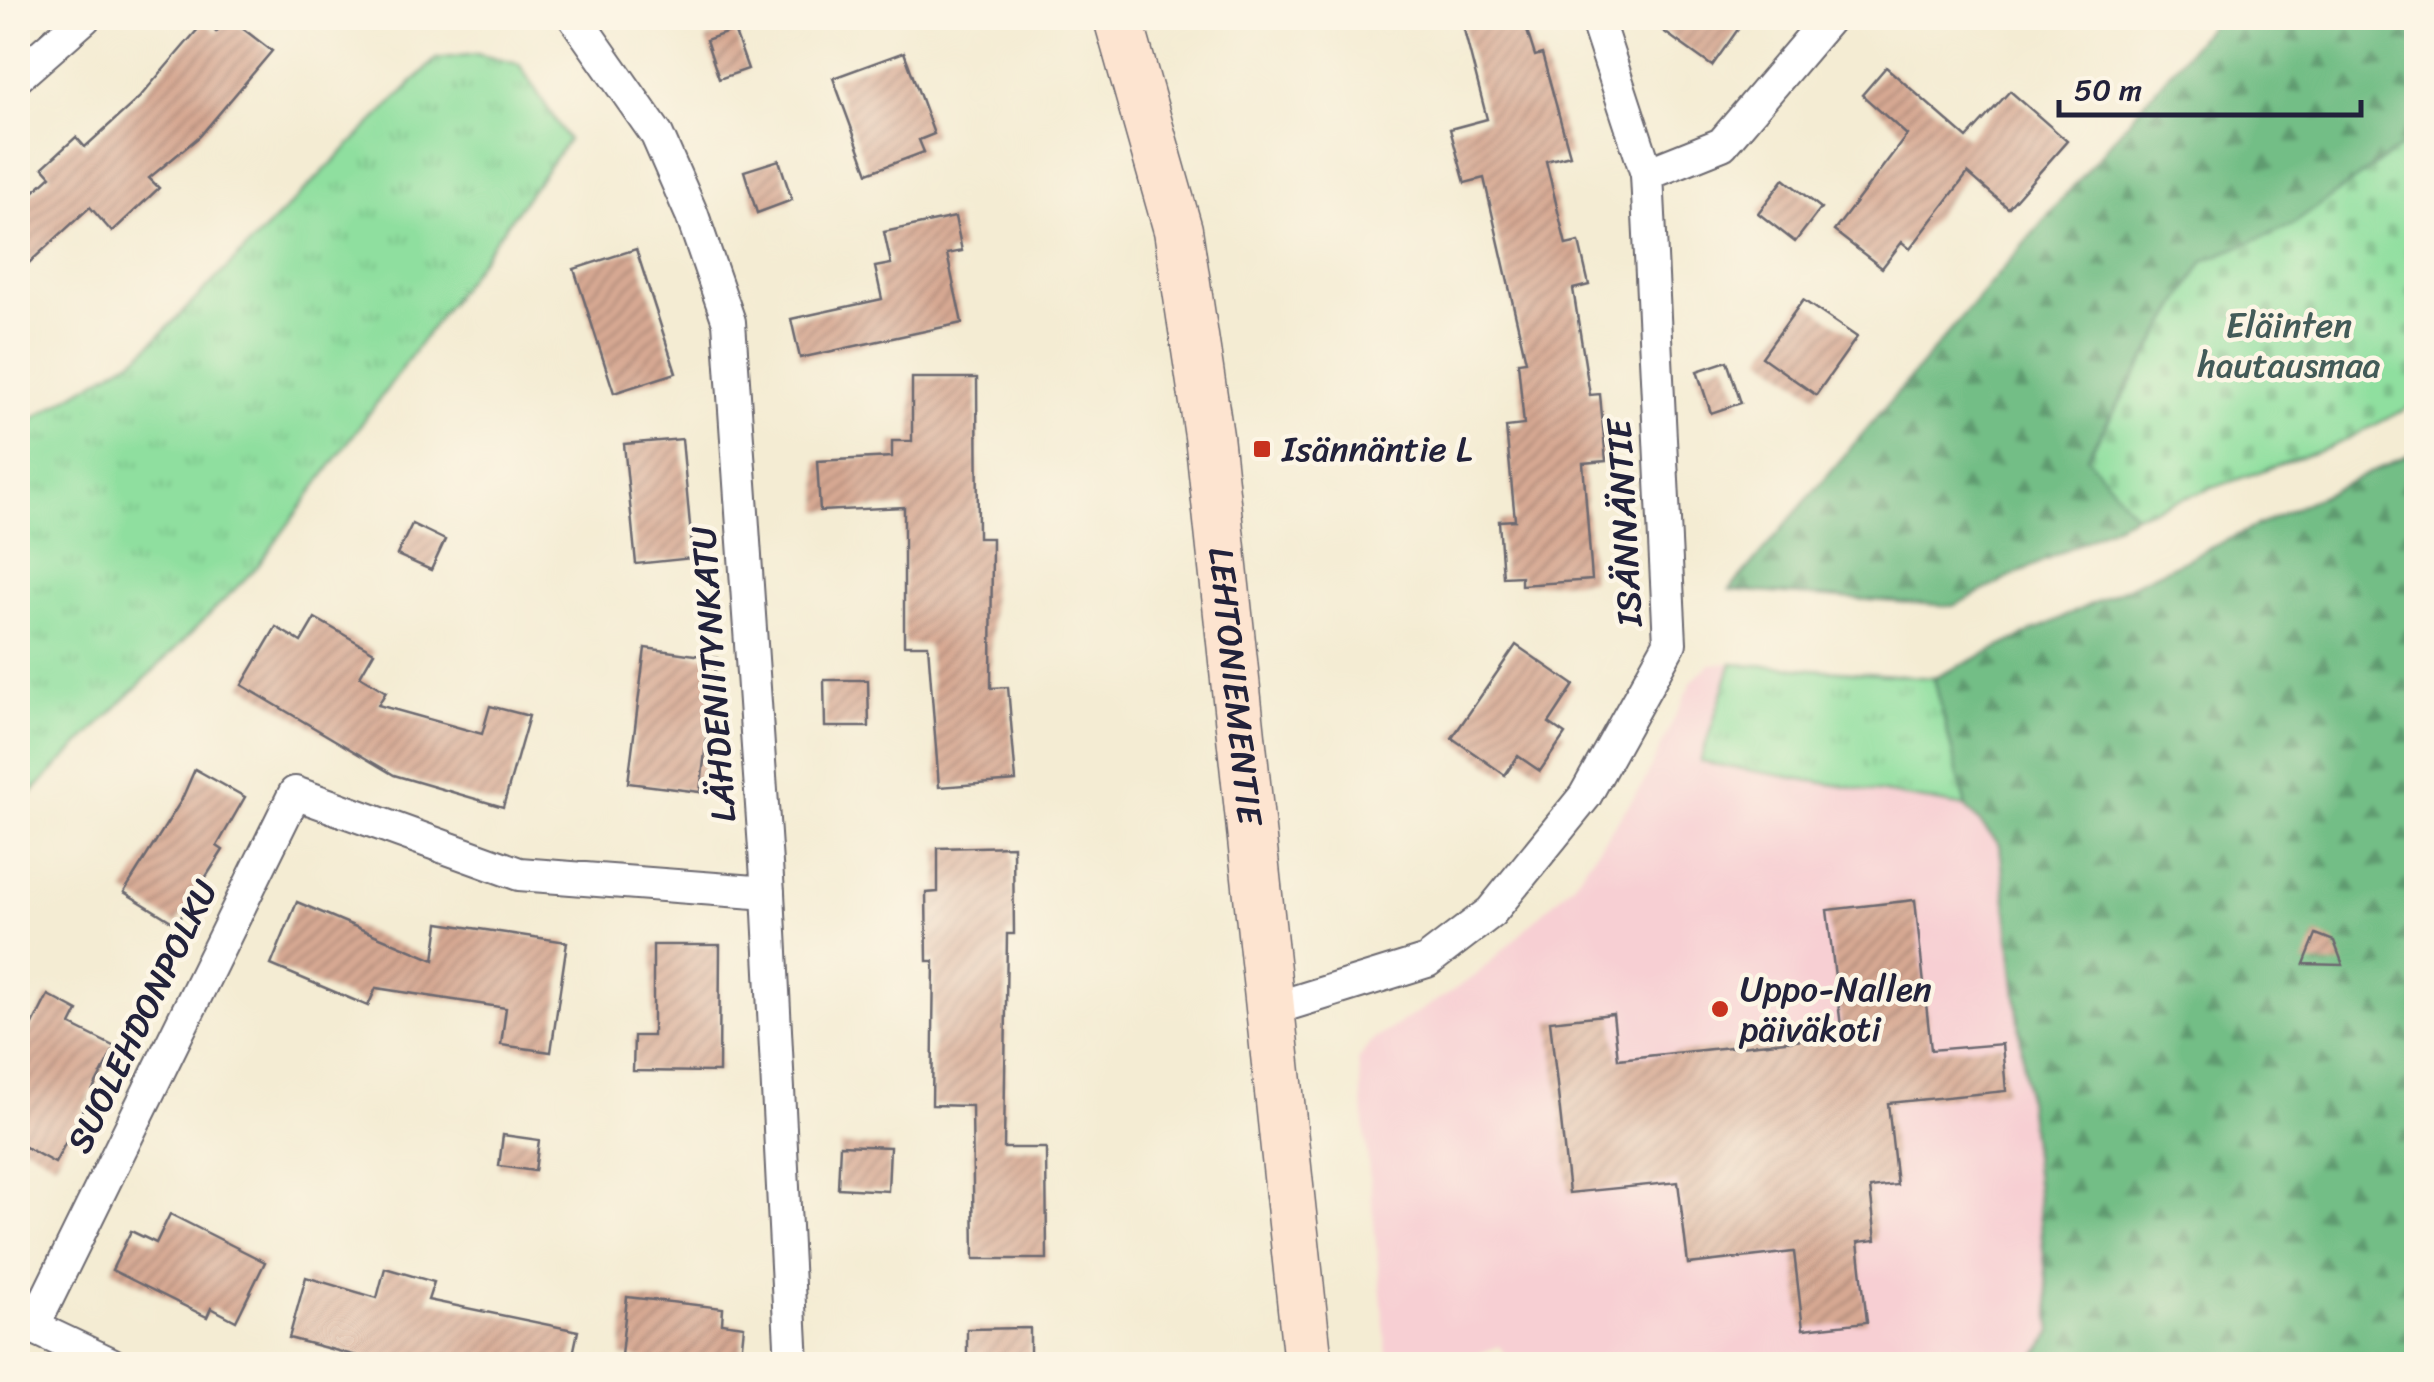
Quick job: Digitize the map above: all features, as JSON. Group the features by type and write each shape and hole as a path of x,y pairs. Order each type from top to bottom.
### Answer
{"main road":[{"name":"LEHTONIEMENTIE","path":"1118,18 1178,230 1209,436 1308,1364"}],"street":[{"path":"18,76 84,18"},
{"name":"LÄHDENIITYNKATU","path":"575,18 657,135 692,215 730,322 768,893 792,1364"},
{"name":"ISÄNNÄNTIE","path":"1269,1010 1427,961 1492,912 1585,796 1670,644 1647,174 1596,18"},
{"path":"1647,174 1722,144 1829,18"},
{"name":"SUOLEHDONPOLKU","path":"26,1329 295,794 519,874 768,893"},
{"path":"26,1329 110,1364"}],"shaded area":[{"name":"Uppo-Nallen päiväkoti","path":"1732,663 1700,762 1966,807 2000,844 2052,1333 2030,1364 1513,1364 1499,1346 1467,1358 1388,1364 1358,1061 1370,1042 1474,977 1573,884 1643,784 1692,681 1710,664"}],"green space":[{"path":"2216,18 2416,18 2416,136 2291,226 2204,261 2087,456 2135,515 1953,606 1730,590"},
{"path":"476,54 519,64 568,140 258,566 18,806 18,428 141,354 436,59"},
{"name":"Eläinten hautausmaa","path":"2416,136 2416,404 2331,447 2135,515 2087,457 2204,261 2291,226"},
{"path":"2416,451 2416,1364 2030,1364 2052,1332 2000,845 1966,807 1934,678"},
{"path":"1732,663 1934,678 1966,807 1700,762"}],"building":[{"path":"229,18 272,51 200,136 149,178 159,188 112,232 90,207 18,273 18,206 51,176 43,167 76,137 85,147 139,98 205,21 216,32"},
{"path":"1461,18 1523,18 1535,56 1542,54 1570,155 1546,161 1566,245 1579,242 1589,285 1573,289 1590,395 1600,394 1606,461 1583,463 1592,580 1521,585 1521,576 1503,577 1499,521 1515,520 1506,427 1524,425 1518,362 1526,361 1484,178 1465,183 1450,129 1487,119"},
{"path":"1645,18 1746,18 1712,66"},
{"path":"734,30 748,69 719,79 706,40"},
{"path":"904,52 934,134 919,140 924,152 868,173 833,78"},
{"path":"1886,67 1967,138 2010,91 2067,141 2008,208 1968,173 1910,249 1902,242 1882,268 1834,231 1907,135 1862,95"},
{"path":"779,160 792,200 757,213 744,171"},
{"path":"1784,179 1821,208 1795,242 1758,213"},
{"path":"955,217 962,251 947,254 962,323 800,358 791,319 882,299 875,267 891,264 884,232"},
{"path":"636,249 676,373 614,393 574,269"},
{"path":"1803,300 1857,337 1816,395 1762,357"},
{"path":"1727,361 1741,403 1711,413 1697,371"},
{"path":"912,378 977,378 978,538 992,538 991,688 1008,687 1016,781 939,787 928,645 904,645 904,507 820,511 817,461 892,457 892,441 912,441"},
{"path":"682,439 693,558 636,564 624,444"},
{"path":"412,524 445,540 431,570 397,555"},
{"path":"315,618 374,652 360,676 386,692 378,705 482,734 490,706 529,716 503,807 394,775 242,685 276,627 301,642"},
{"path":"1516,645 1574,685 1549,723 1565,734 1540,771 1518,756 1505,775 1452,738"},
{"path":"645,648 717,658 700,792 628,783"},
{"path":"824,680 868,680 869,727 825,727"},
{"path":"195,769 245,797 217,846 223,850 176,924 124,892 181,801"},
{"path":"1013,846 1014,934 1007,934 1004,1148 1046,1148 1047,1259 974,1259 972,1106 932,1105 934,961 927,961 926,893 938,892 938,848"},
{"path":"1915,900 1931,1050 2002,1044 2006,1091 1888,1103 1897,1185 1870,1188 1876,1240 1858,1242 1867,1322 1803,1329 1794,1252 1688,1264 1678,1182 1569,1193 1550,1021 1613,1014 1618,1059 1842,1035 1827,910"},
{"path":"297,902 434,960 439,923 567,942 551,1052 501,1045 506,1008 376,988 368,1006 271,965"},
{"path":"2316,934 2334,941 2343,965 2304,964"},
{"path":"653,945 720,945 719,1072 633,1071 634,1036 653,1036"},
{"path":"48,995 78,1011 71,1025 115,1047 55,1163 18,1143 18,1054"},
{"path":"503,1135 539,1140 535,1171 499,1166"},
{"path":"840,1145 890,1147 888,1191 838,1188"},
{"path":"170,1214 265,1262 236,1321 211,1308 207,1317 112,1270 131,1231 156,1243"},
{"path":"385,1268 434,1282 428,1300 578,1331 571,1364 387,1364 289,1338 306,1277 377,1298"},
{"path":"627,1297 723,1308 722,1323 744,1326 740,1364 672,1364 621,1356"},
{"path":"1030,1328 1030,1364 967,1364 967,1329"}],"place":[{"name":"Isännäntie L","path":"1262,449"},
{"name":"Uppo-Nallen päiväkoti","path":"1720,1009"}]}
